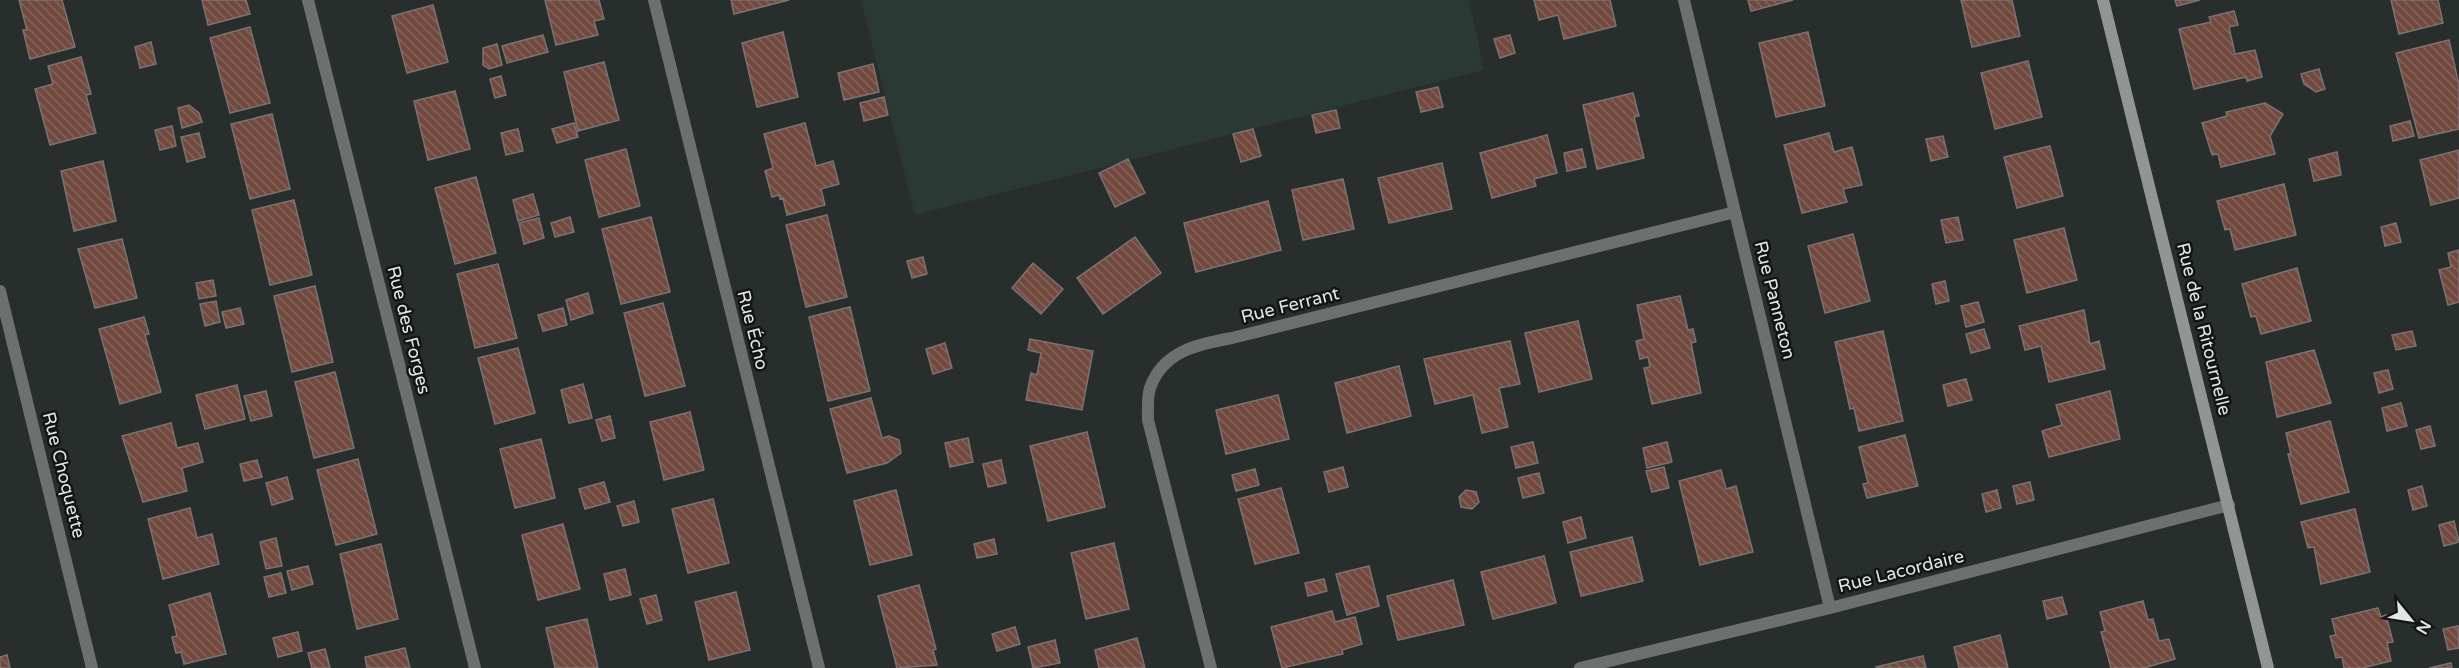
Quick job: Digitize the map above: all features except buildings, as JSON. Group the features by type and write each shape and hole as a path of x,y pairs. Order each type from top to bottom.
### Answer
{"street":[{"name":"Rue des Forges","path":"308,0 475,668"},
{"name":"Rue Écho","path":"654,0 819,668"},
{"name":"Rue Panneton","path":"1684,0 1830,608"},
{"name":"Rue de la Ritournelle","path":"2103,0 2268,668"},
{"name":"Rue Ferrant","path":"1211,668 1148,420 1150,388 1166,361 1192,345 1232,338 1735,212"},
{"name":"Rue Choquette","path":"0,291 92,668"},
{"name":"Rue Lacordaire","path":"1580,668 1830,608 2229,505"}],"shaded area":[{"path":"861,0 1469,0 1484,70 915,215"}]}
